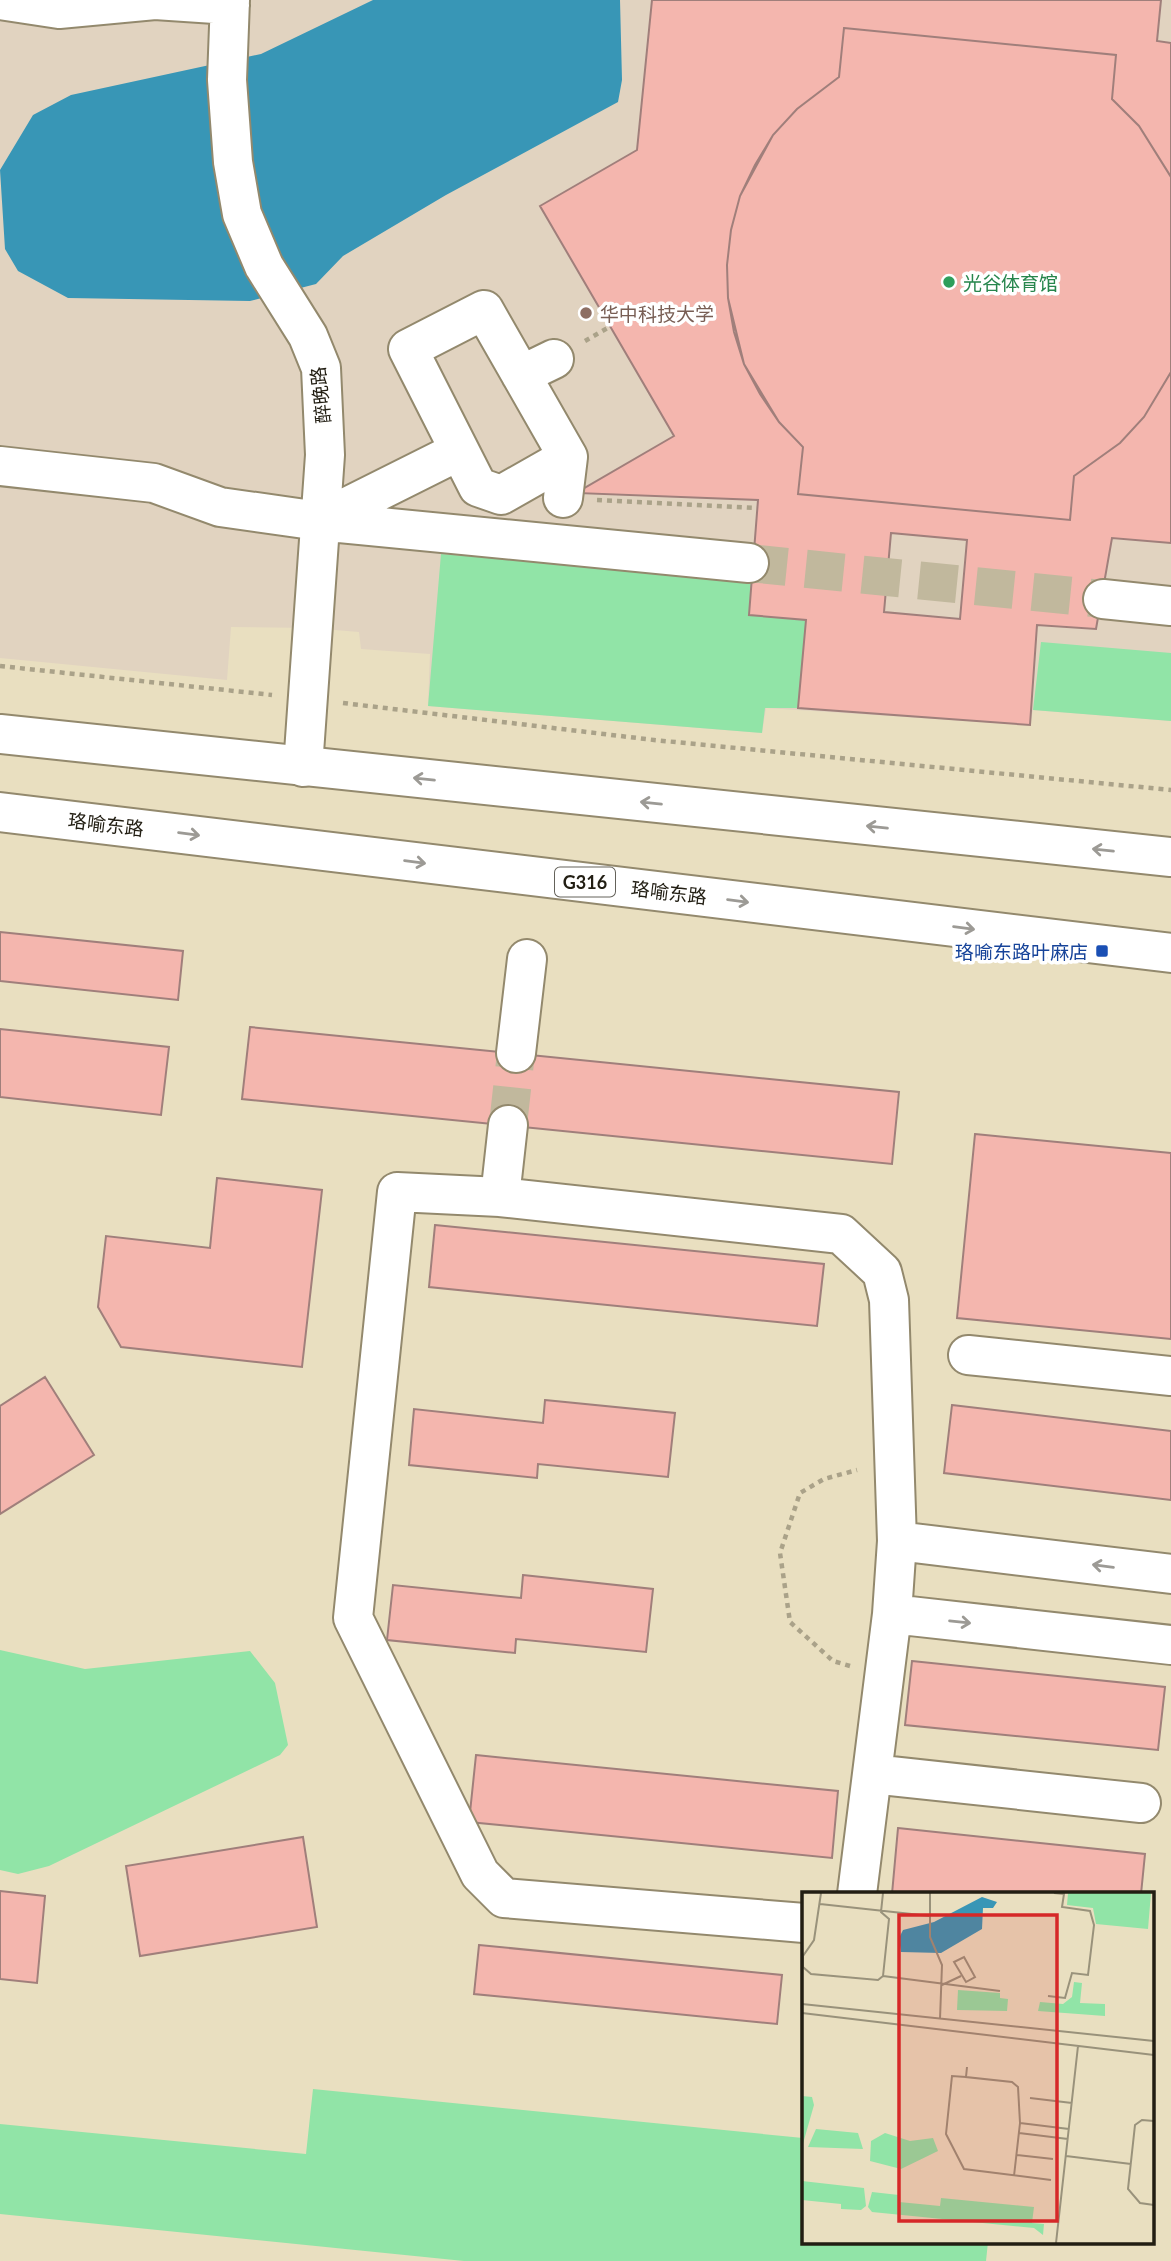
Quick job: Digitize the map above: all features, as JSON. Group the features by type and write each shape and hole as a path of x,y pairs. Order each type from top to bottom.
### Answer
{"main road":[{"path":"0,0 59,9 155,0 230,3"},
{"name":"醉晚路","path":"230,3 227,80 233,162 242,214 264,266 308,336 321,368 325,455 303,766"},
{"path":"563,498 568,457 538,367 484,310 408,349 478,487 501,495 568,457"},
{"path":"319,521 459,451"},
{"path":"0,466 154,483 220,507 319,521 749,563"},
{"path":"1103,599 1171,606"},
{"path":"0,734 1171,857"},
{"name":"珞喻东路","path":"0,812 1171,953"},
{"path":"516,1054 527,959"},
{"path":"500,1198 508,1125"},
{"path":"802,1923 504,1898 480,1874 353,1618 397,1192 500,1198 841,1234 882,1272 889,1300 897,1541 892,1614 857,1892"},
{"path":"968,1355 1171,1377"},
{"path":"897,1541 1171,1574"},
{"path":"892,1614 1171,1645"},
{"path":"872,1774 1141,1803"}],"path":[{"path":"563,498 757,508"},
{"path":"0,666 654,740 1171,790"},
{"path":"884,1676 833,1661 790,1622 780,1553 800,1493 824,1479 845,1473 895,1469"}],"shaded area":[{"name":"华中科技大学","path":"0,0 1171,0 1171,721 1033,710 1030,725 766,708 762,733 428,706 430,654 361,649 359,632 311,628 231,627 227,680 0,658"}],"green space":[{"path":"441,554 752,579 749,615 806,620 798,708 765,708 762,733 428,706"},
{"path":"1041,642 1171,653 1171,721 1033,710"},
{"path":"0,1650 85,1669 250,1651 275,1683 288,1745 280,1755 49,1866 18,1874 0,1870"},
{"path":"313,2089 802,2138 802,2244 988,2244 986,2261 464,2261 0,2214 0,2124 306,2154"}],"water":[{"path":"373,0 620,0 622,80 618,102 446,195 343,256 316,284 250,301 68,298 18,271 5,249 0,170 33,115 71,95 261,54"}],"building":[{"path":"652,0 1161,0 1157,41 1171,43 1171,177 1139,126 1112,99 1116,55 844,28 839,77 797,109 773,135 740,196 731,230 727,265 728,298 734,332 744,364 760,394 779,422 803,447 798,494 1070,520 1074,476 1120,443 1144,417 1171,372 1171,543 1112,538 1096,629 1037,625 1030,725 798,708 806,620 749,615 758,500 576,493 674,436 540,206 637,150","holes":["891,533 967,540 960,619 884,612"]},
{"name":"光谷体育馆","path":"844,28 1116,55 1112,99 1139,126 1171,177 1171,372 1144,417 1120,443 1074,476 1070,520 798,494 803,447 779,422 744,364 728,298 727,265 731,230 740,196 755,165 773,135 797,109 839,77"},
{"path":"0,932 183,951 178,1000 0,981"},
{"path":"250,1027 899,1092 892,1164 242,1099"},
{"path":"0,1029 169,1047 161,1115 0,1097"},
{"path":"975,1134 1171,1153 1171,1339 957,1318"},
{"path":"217,1178 322,1190 302,1367 121,1347 98,1307 106,1236 210,1248"},
{"path":"435,1225 824,1264 817,1326 429,1287"},
{"path":"45,1377 94,1455 0,1514 0,1406"},
{"path":"545,1400 675,1413 668,1477 538,1464 537,1478 409,1465 414,1409 543,1423"},
{"path":"952,1405 1171,1431 1171,1500 944,1473"},
{"path":"523,1575 653,1589 646,1652 516,1639 515,1653 387,1640 393,1585 521,1598"},
{"path":"912,1661 1165,1687 1158,1750 905,1725"},
{"path":"476,1755 838,1791 832,1858 469,1822"},
{"path":"898,1828 1145,1854 1141,1892 892,1892"},
{"path":"303,1837 317,1927 140,1956 126,1866"},
{"path":"0,1891 45,1896 37,1983 0,1979"},
{"path":"479,1945 782,1975 777,2024 474,1994"}],"tunnel":[{"path":"749,563 1103,599"},
{"path":"508,1125 516,1053"}],"place":[{"name":"光谷体育馆","path":"949,282"},
{"name":"华中科技大学","path":"586,313"},
{"name":"珞喻东路叶麻店","path":"1102,951"}]}
